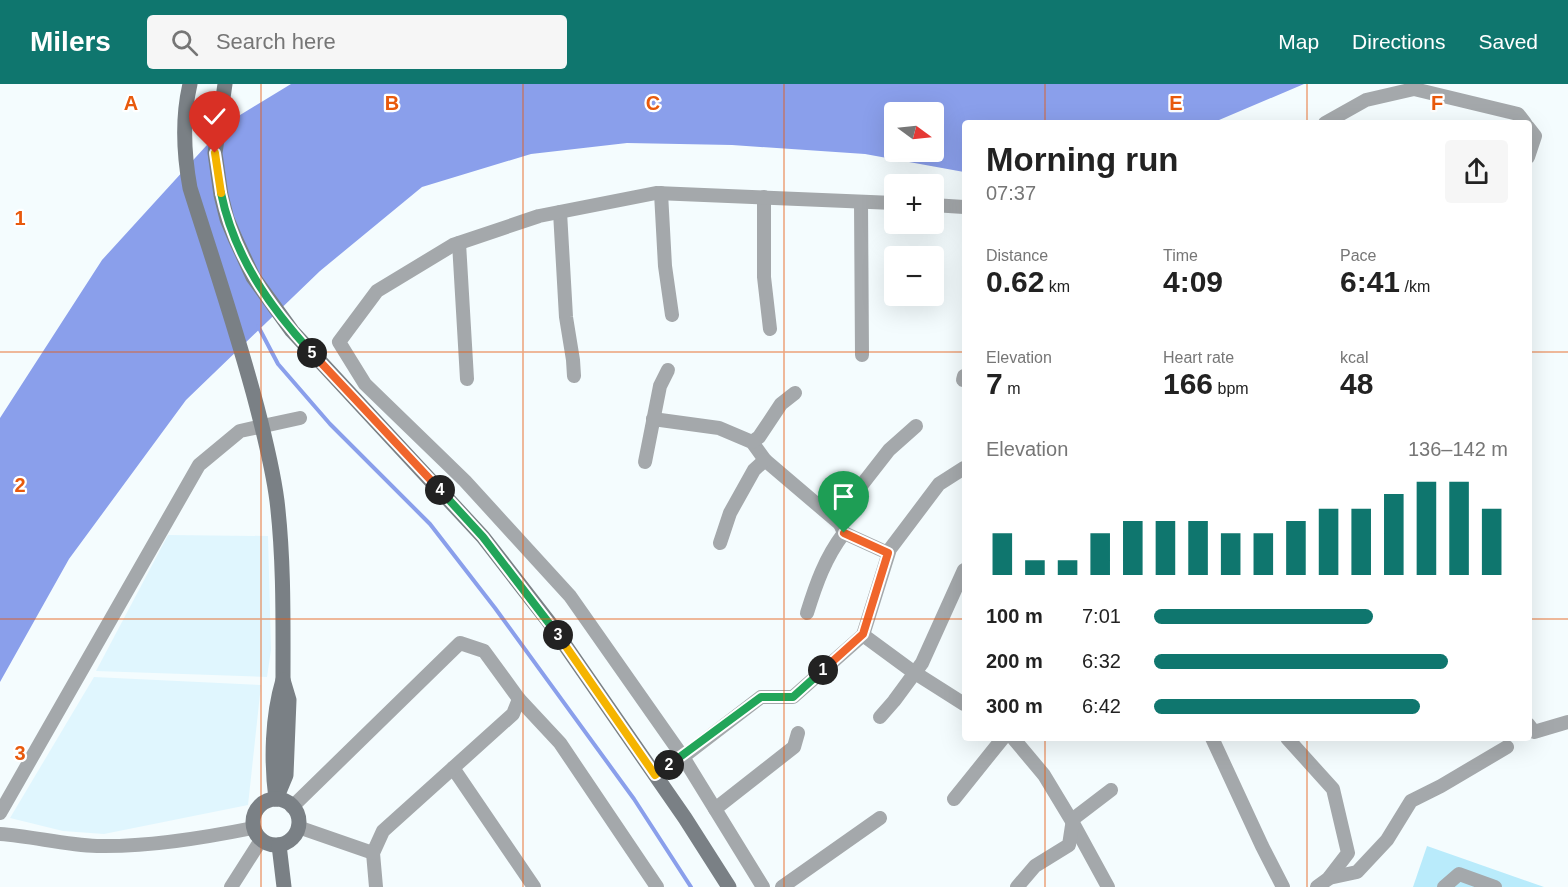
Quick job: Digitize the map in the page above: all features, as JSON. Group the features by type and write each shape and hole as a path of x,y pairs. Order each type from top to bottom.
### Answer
{"street":[{"path":"190,84 185,116 190,188 237,336 265,439 277,501 283,600 283,680 289,700 286,775 276,799"},
{"path":"225,84 215,153 221,195 227,219 253,277 292,331 483,537 549,622 685,818 729,887"},
{"path":"1330,120 1366,100 1414,89 1518,114 1523,120"},
{"path":"660,193 665,266 672,315"},
{"path":"763,887 682,757 570,596 465,481 364,384 339,342 377,291 453,245 538,216 660,193 884,203"},
{"path":"764,197 764,277 770,329"},
{"path":"861,202 862,355"},
{"path":"944,206 962,208"},
{"path":"560,212 566,317 574,376"},
{"path":"459,243 467,379"},
{"path":"645,462 660,386 668,370"},
{"path":"752,442 759,437 781,404 795,393"},
{"path":"0,813 199,465 240,431 300,418"},
{"path":"653,419 719,428 752,442 765,460 842,528 888,553"},
{"path":"807,613 817,581 842,528 850,500 889,450 916,426"},
{"path":"720,543 730,513 754,470 765,460"},
{"path":"655,775 761,697 793,697 863,634 890,549 939,484 962,469"},
{"path":"880,717 922,663 962,574"},
{"path":"863,634 912,671 962,704"},
{"path":"292,807 460,643 484,651 519,699 560,743 657,887"},
{"path":"376,887 373,853 383,831 513,714 519,699"},
{"path":"1532,729 1534,732 1568,722"},
{"path":"715,809 794,747 798,733"},
{"path":"954,799 1001,741"},
{"path":"1016,741 1044,775 1108,887"},
{"path":"1213,741 1283,887"},
{"path":"1290,741 1334,789 1348,853 1329,878 1317,887"},
{"path":"1329,878 1357,873 1387,840 1411,801 1507,747"},
{"path":"453,768 534,887"},
{"path":"1017,887 1035,866 1069,845 1073,819 1111,789"},
{"path":"276,799 292,807 296,812 298,827 290,840 279,845 268,844 257,834 253,820 260,806 276,799"},
{"path":"782,887 880,818"},
{"path":"298,827 373,853"},
{"path":"0,834 96,846 257,834"},
{"path":"231,887 257,834"},
{"path":"279,845 284,887"},
{"path":"1444,887 1459,874 1495,887"}],"shaded area":[{"path":"168,535 268,536 271,650 267,677 96,671"},
{"path":"94,677 261,685 248,805 104,834 63,831 10,818"},
{"path":"1427,846 1544,887 1413,887"}],"water":[{"path":"291,84 1304,84 1219,120 962,120 962,172 909,162 944,162 944,102 884,102 884,157 865,154 732,145 627,143 531,154 422,187 320,271 186,400 69,559 0,682 0,418 102,260 227,123"}],"waterway":[{"path":"258,326 278,364 330,424 430,524 495,608 634,799 691,887"}],"route":[{"path":"215,153 227,219 244,260 264,294 292,331 483,537 506,565 549,622 655,775 761,697 793,697 863,634 888,553 844,533"}]}
